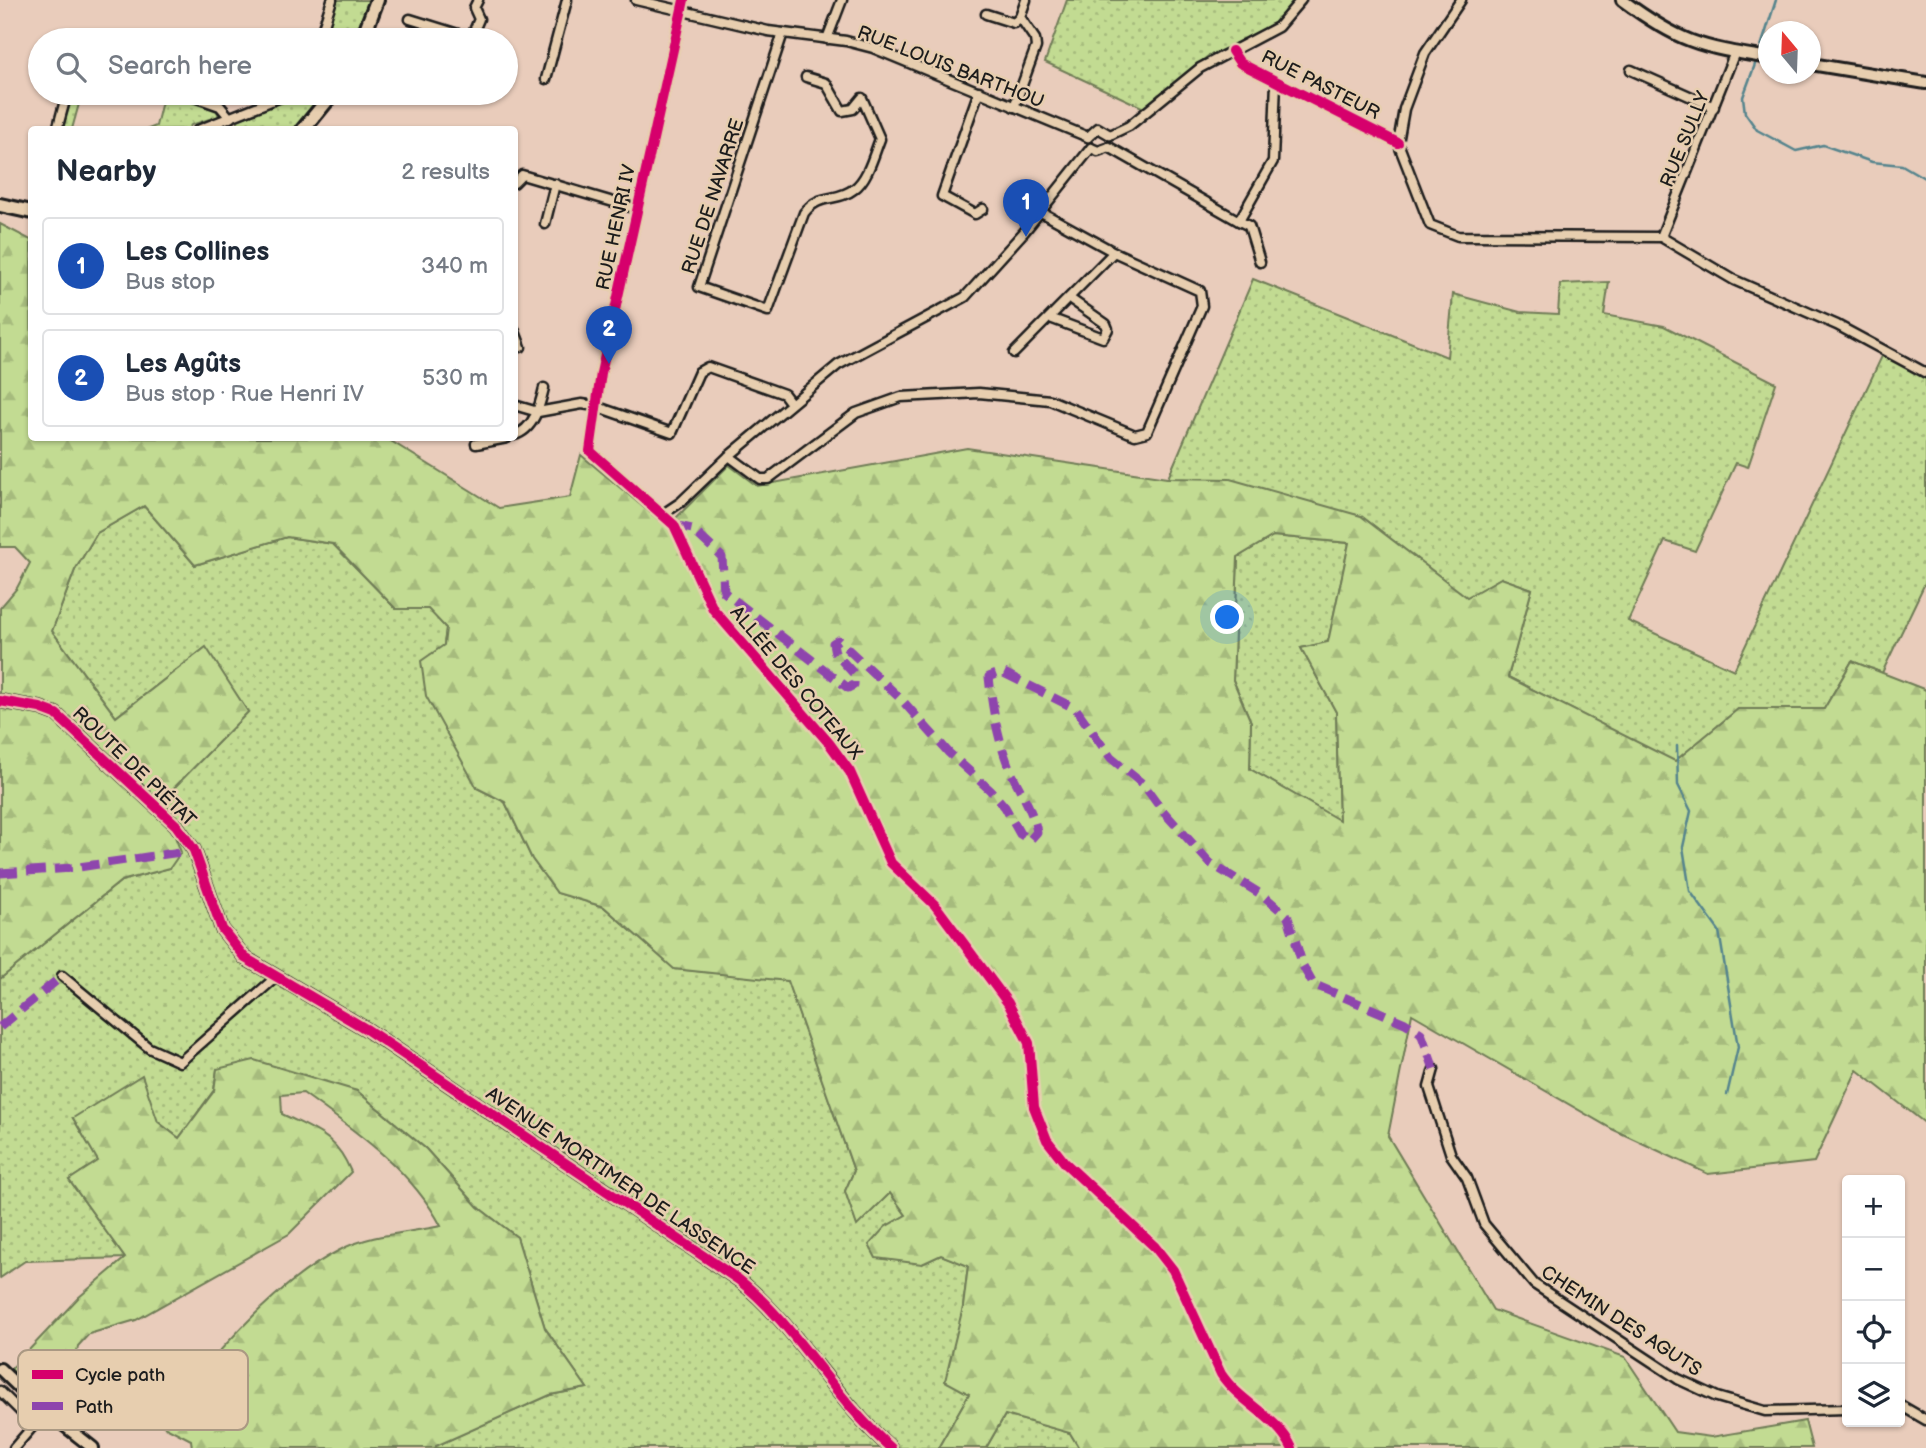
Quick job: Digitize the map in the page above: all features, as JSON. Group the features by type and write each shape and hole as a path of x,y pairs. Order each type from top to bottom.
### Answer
{"main road":[{"path":"366,28 377,0"},
{"path":"306,126 324,105"},
{"path":"0,205 28,211"}],"street":[{"path":"323,28 332,0"},
{"path":"475,28 479,19 474,8 478,0"},
{"path":"546,79 567,0"},
{"name":"RUE LOUIS BARTHOU","path":"636,0 783,33 873,48 1088,137"},
{"name":"RUE HENRI IV","path":"663,514 590,451 595,406 679,10 684,0"},
{"path":"827,39 842,0"},
{"path":"986,14 1014,23 1020,17 1026,0"},
{"path":"1110,135 1129,126 1200,68 1278,27 1301,0"},
{"path":"1461,0 1425,53 1404,109 1398,143 1430,225 1458,236 1661,237 1734,280 1890,352 1926,373"},
{"path":"1623,0 1660,28 1689,43 1758,56"},
{"path":"1014,107 1036,47 1035,38 1020,17"},
{"path":"411,19 438,28"},
{"name":"RUE DE NAVARRE","path":"783,33 699,287 768,311 804,213 813,201 854,190 867,172 880,139 862,98 853,109 842,111 826,83 806,77"},
{"name":"RUE PASTEUR","path":"1233,51 1240,63 1398,143"},
{"name":"RUE SULLY","path":"1661,237 1735,52"},
{"path":"1821,66 1926,83"},
{"path":"1632,70 1639,76 1714,107"},
{"path":"1239,221 1273,161 1276,81"},
{"path":"979,91 942,196 975,214 984,209"},
{"path":"58,126 64,105"},
{"path":"217,105 230,118"},
{"path":"209,126 262,105"},
{"path":"1091,148 1088,137 1098,128 1110,135"},
{"path":"1109,147 1110,135"},
{"path":"1091,148 1098,151 1109,147 1249,226 1260,262"},
{"path":"663,514 681,502 790,402 838,365 965,297 1041,212 1091,148"},
{"path":"518,179 522,175 637,209"},
{"path":"545,224 555,184"},
{"path":"729,456 760,478 768,479 856,413 901,397 979,393 1050,400 1135,435 1147,432 1202,306 1200,291 1114,252 1041,212"},
{"path":"1014,353 1114,252"},
{"path":"1050,317 1102,338 1108,329 1106,324 1069,298"},
{"path":"518,339 521,346"},
{"path":"518,406 538,412 582,404 595,406 672,433 699,372 708,367 784,394 790,402"},
{"path":"518,434 523,433 538,412 544,388"},
{"path":"476,444 492,441"},
{"name":"ALLÉE DES COTEAUX","path":"663,514 674,525 713,609 779,683 850,772 891,863 935,905 1008,1003 1029,1043 1034,1107 1047,1140 1065,1163 1156,1247 1173,1270 1231,1389 1278,1426 1292,1448"},
{"name":"ROUTE DE PIÉTAT","path":"0,701 40,708 56,714 176,825 194,850 222,929 245,958 275,978 366,1028"},
{"path":"62,976 149,1048 180,1062 275,978"},
{"name":"AVENUE MORTIMER DE LASSENCE","path":"366,1028 739,1280 769,1308 863,1424 891,1448"},
{"name":"CHEMIN DES AGUTS","path":"1434,1069 1429,1087 1451,1155 1467,1178 1484,1224 1534,1284 1678,1380 1717,1398 1765,1411 1842,1409"},
{"path":"0,1369 18,1386"},
{"path":"0,1391 18,1409"},
{"path":"1905,1408 1926,1420"},
{"path":"13,1448 29,1430"},
{"path":"70,1430 93,1448"}],"green space":[{"path":"335,0 369,0 358,28 326,28"},
{"path":"1067,0 1298,0 1277,26 1208,56 1144,108 1045,62"},
{"path":"70,105 79,105 73,126 62,126"},
{"path":"161,105 204,105 216,109 219,116 212,121 209,119 190,126 156,126"},
{"path":"274,105 313,105 296,126 239,126 237,120"},
{"path":"0,224 28,238 28,441 391,441 499,508 570,497 581,455 667,527 729,465 757,486 967,448 1167,478 1230,479 1361,516 1467,597 1501,578 1532,589 1508,677 1675,761 1738,709 1824,709 1852,661 1926,690 1926,1124 1857,1070 1814,1162 1708,1174 1612,1129 1412,1014 1388,1136 1493,1310 1625,1357 1675,1432 1711,1437 1805,1421 1812,1448 1079,1448 1070,1433 1005,1415 986,1448 938,1448 969,1394 945,1381 963,1307 968,1266 941,1255 922,1264 876,1258 869,1245 885,1227 906,1215 890,1193 857,1226 845,1191 854,1171 787,981 674,969 604,907 557,893 532,859 505,802 477,788 426,696 421,661 444,645 446,628 428,609 396,609 333,544 287,537 195,565 144,506 97,533 75,570 52,631 116,717 206,647 248,712 161,801 181,852 170,868 121,881 0,979 0,608 17,588 30,563 15,547 0,547","holes":["1273,536 1349,543 1328,642 1301,648 1336,712 1339,820 1250,769 1251,722 1233,680 1238,557"]},
{"path":"1253,279 1447,357 1453,294 1520,312 1558,314 1560,284 1609,282 1604,315 1664,326 1776,383 1748,467 1736,463 1695,551 1665,541 1628,621 1734,670 1882,356 1926,377 1926,581 1882,673 1852,661 1824,709 1738,709 1675,762 1508,677 1532,589 1501,578 1467,598 1361,516 1168,478"},
{"path":"144,506 195,565 287,537 333,544 396,609 428,608 446,628 444,645 477,788 505,802 532,859 557,893 604,907 675,969 787,980 854,1171 845,1191 857,1225 890,1193 906,1215 885,1227 922,1264 941,1255 968,1265 963,1307 969,1394 938,1448 436,1448 435,1446 550,1395 587,1388 545,1328 517,1237 478,1207 426,1149 357,1091 217,1069 214,1090 179,1138 158,1122 73,1118 99,1161 69,1180 125,1258 25,1261 0,1278 0,979 121,881 170,868 161,801 248,712 205,648 116,717 52,631 75,570 97,533"},
{"path":"1273,536 1349,543 1328,642 1301,648 1336,712 1339,821 1250,769 1251,722 1233,680 1238,557"},
{"path":"254,1060 357,1091 426,1149 478,1207 517,1237 545,1328 587,1388 550,1395 436,1448 192,1448 191,1440 172,1430 248,1430 248,1350 221,1350 241,1328 287,1285 338,1251 362,1241 441,1226 429,1205 398,1169 361,1136 303,1093 281,1095 282,1114 324,1135 339,1150 351,1172 289,1234 136,1320 89,1334 77,1350 29,1350 78,1298 125,1258 69,1180 98,1161 73,1118 142,1075 158,1122 179,1138 214,1091 217,1069"},
{"path":"18,1362 18,1375 11,1369"},
{"path":"1005,1415 1070,1433 1079,1448 986,1448"}],"waterway":[{"path":"1769,21 1776,0"},
{"path":"1757,59 1743,97 1745,113 1757,130 1796,151 1823,145 1872,162 1902,165 1926,179"},
{"path":"1677,746 1678,785 1691,811 1683,847 1690,891 1719,931 1738,1047 1727,1095"}],"marked path":[{"path":"674,525 692,529 722,557 724,592 848,688 854,685 854,674 835,653 833,643 838,640 901,699 949,753 990,790 1005,807 1020,834 1030,840 1037,832 1035,823 1003,752 989,677 1002,672 1076,709 1111,758 1144,785 1162,810 1210,863 1264,896 1288,917 1303,966 1313,984 1405,1023 1421,1033 1434,1069"},
{"path":"0,873 72,868 194,850"},
{"path":"0,1027 62,976"}],"cycle path":[{"path":"684,0 601,373 590,451 674,525 713,609 829,743 850,772 891,863 935,905 1008,1003 1029,1043 1034,1107 1047,1140 1065,1163 1155,1247 1173,1270 1221,1374 1238,1393 1277,1427 1292,1448"},
{"path":"1232,51 1240,63 1398,143"},
{"path":"0,701 40,708 56,714 176,825 194,850 222,929 245,958 366,1029 739,1280 779,1319 851,1407 891,1448"}],"place":[{"name":"Les Collines","path":"1026,237"},
{"name":"Les Agûts","path":"609,364"}]}
